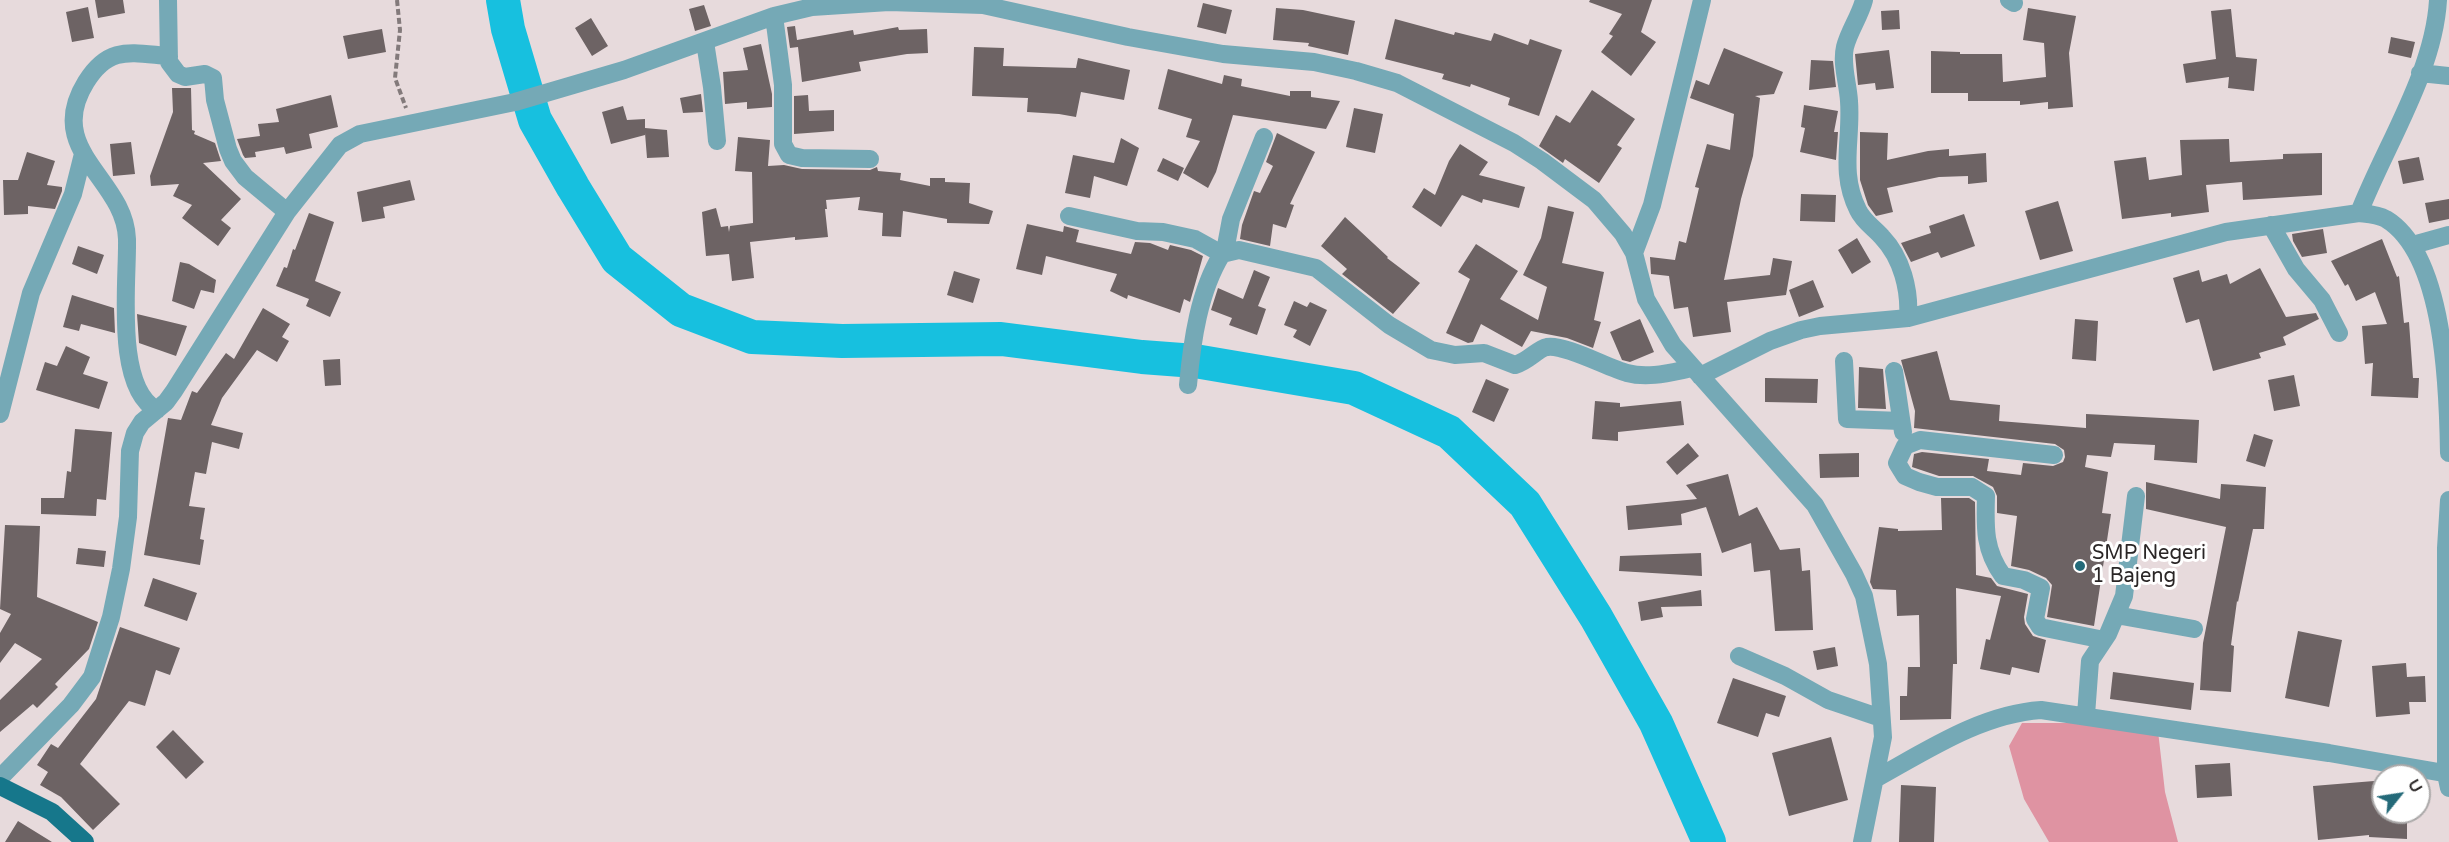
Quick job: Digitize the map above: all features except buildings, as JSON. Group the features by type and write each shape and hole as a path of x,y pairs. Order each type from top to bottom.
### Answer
{"main road":[{"path":"0,786 52,812 85,842"}],"street":[{"path":"168,0 169,62 178,74 190,77 206,75 213,78 215,100 233,161 245,177 287,212"},
{"path":"1634,253 1652,205 1702,0"},
{"path":"1864,0 1845,44 1843,57 1850,102 1846,162 1850,187 1858,211 1882,237 1902,272 1910,299 1908,318"},
{"path":"2359,213 2427,57 2437,17 2438,0"},
{"path":"0,778 71,705 92,677 111,617 121,569 128,517 130,451 135,433 142,422 157,410 174,391 287,212 340,145 360,134 515,102 545,93 705,42 812,3 923,1 983,5 1128,37 1222,54 1314,62 1375,76 1421,94 1514,143 1594,200 1623,234 1634,253 1646,299 1673,345 1815,505 1854,574 1864,597 1876,654 1883,737 1862,842"},
{"path":"774,16 783,85 783,144 789,155 802,158 870,159"},
{"path":"705,42 717,141"},
{"path":"157,410 142,399 134,385 130,364 126,314 127,231 123,216 77,145 74,117 78,99 95,69 103,60 117,53 169,56"},
{"path":"2420,73 2449,76"},
{"path":"1188,380 1201,306 1215,265 1224,252 1231,219 1264,137"},
{"path":"0,414 32,293 72,194 83,154"},
{"path":"1069,216 1137,231 1163,232 1195,240 1224,252 1239,250 1316,268 1389,325 1431,350 1443,354 1484,352 1515,365 1528,361 1540,350 1550,347 1564,349 1629,373 1652,375 1696,372 1801,330 1820,326 1908,318 2216,234 2359,213 2373,214 2385,219 2412,245 2426,272 2438,320 2448,389 2449,453"},
{"path":"2271,225 2296,269 2322,300 2339,333"},
{"path":"2412,245 2449,235"},
{"path":"1844,361 1847,418 1901,421"},
{"path":"1894,371 1905,446 1897,463 1905,476 1937,487 1972,487 1986,496 1985,536 1995,565 2003,576 2024,580 2041,588 2035,619 2040,627 2104,640"},
{"path":"1905,446 1920,440 2054,455"},
{"path":"2086,715 2090,661 2104,640 2124,596 2136,496"},
{"path":"1875,778 1987,722 2009,715 2041,710 2329,753 2448,779 2446,548 2449,500"},
{"path":"2116,615 2194,629"},
{"path":"1739,656 1785,676 1834,703 1881,718"}],"path":[{"path":"397,0 400,30 395,78 396,86 412,123"}],"shaded area":[{"path":"2022,723 2108,723 2158,731 2165,792 2178,842 2049,842 2024,799 2009,746"}],"waterway":[{"path":"503,0 508,29 535,120 573,187 617,259 681,310 752,337 842,341 1001,339 1142,357 1195,361 1354,388 1449,432 1525,504 1596,617 1656,723 1709,842"}],"place":[{"name":"SMP Negeri 1 Bajeng","path":"2080,566"}]}
